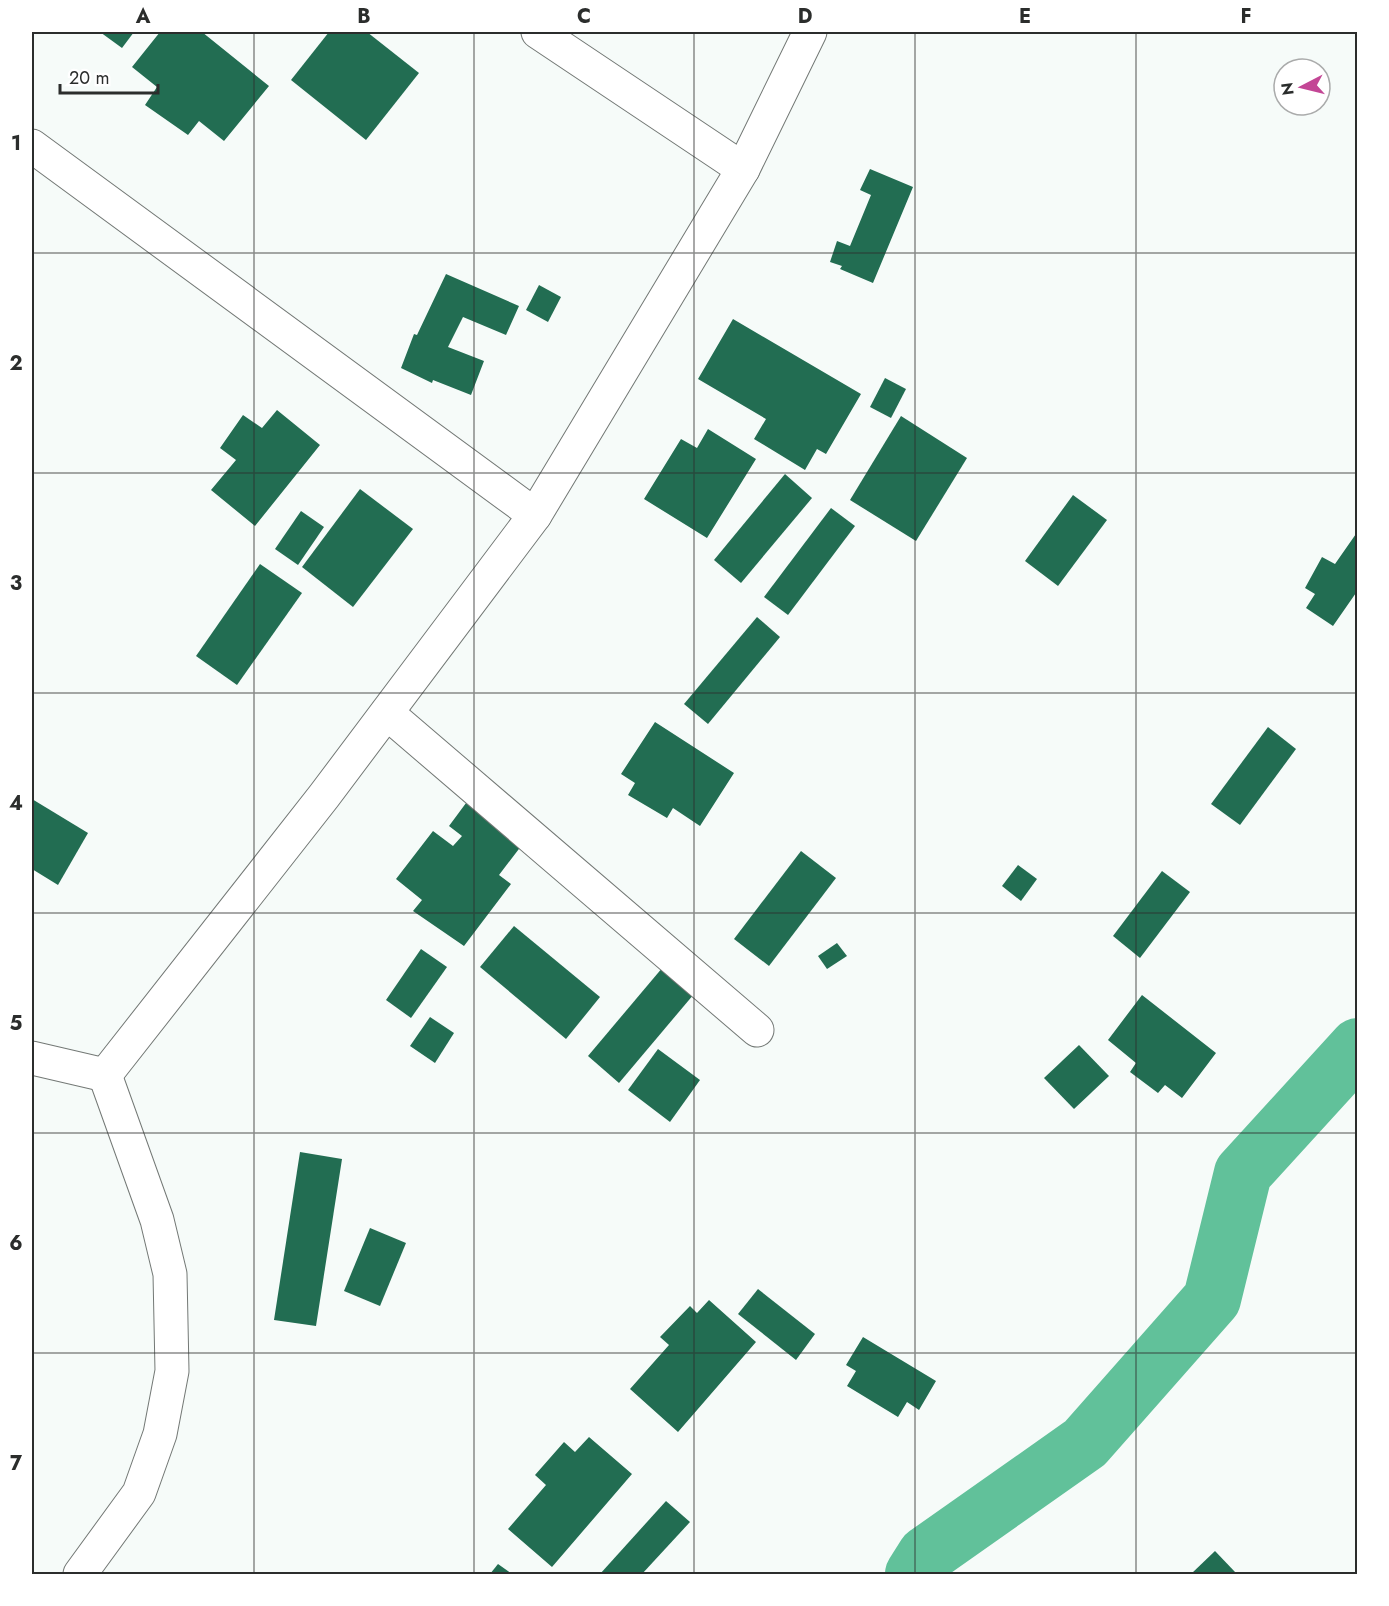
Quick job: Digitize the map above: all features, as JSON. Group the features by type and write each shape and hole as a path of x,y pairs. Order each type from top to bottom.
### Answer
{"street":[{"path":"538,32 743,169"},
{"path":"105,1075 324,796 535,515 743,169 810,32"},
{"path":"32,146 535,515"},
{"path":"387,713 757,1030"},
{"path":"32,1058 105,1075"},
{"path":"80,1575 139,1493 160,1434 172,1371 170,1275 157,1220 105,1075"}],"building":[{"path":"100,32 134,32 122,48"},
{"path":"160,32 202,32 269,86 224,141 199,121 188,135 145,105 157,87 132,67"},
{"path":"329,32 367,32 419,73 366,140 291,80"},
{"path":"870,169 913,187 873,283 840,269 842,266 830,262 837,241 850,246 871,195 860,190"},
{"path":"446,274 519,306 506,335 463,317 448,347 484,361 471,395 433,380 432,383 401,368 414,334 417,335"},
{"path":"539,285 561,297 548,322 526,310"},
{"path":"733,319 861,394 826,454 817,449 805,470 754,439 766,419 698,379"},
{"path":"885,378 906,389 891,418 870,407"},
{"path":"277,410 320,445 255,526 211,490 236,460 220,448 243,415 262,428"},
{"path":"901,416 967,458 916,541 850,500"},
{"path":"708,429 756,459 707,538 644,499 681,439 697,448"},
{"path":"785,474 812,498 741,583 714,560"},
{"path":"360,489 413,529 353,607 302,567"},
{"path":"1073,495 1107,520 1058,586 1025,561"},
{"path":"831,508 855,526 788,615 764,597"},
{"path":"301,511 324,527 298,565 275,549"},
{"path":"1358,531 1358,590 1333,626 1306,608 1315,594 1305,588 1322,557 1335,564"},
{"path":"260,564 302,593 237,685 196,656"},
{"path":"757,617 780,637 708,724 684,704"},
{"path":"655,722 734,773 700,826 673,808 667,818 628,795 635,783 621,774"},
{"path":"1268,727 1296,749 1240,825 1211,804"},
{"path":"32,799 88,833 58,885 32,869"},
{"path":"469,799 525,841 499,875 511,884 464,946 413,911 422,900 396,879 433,831 453,846 462,836 449,826"},
{"path":"801,851 836,878 769,966 734,939"},
{"path":"1018,865 1037,879 1021,901 1002,886"},
{"path":"1162,871 1190,892 1140,958 1113,936"},
{"path":"514,926 600,997 566,1039 480,967"},
{"path":"837,943 847,956 827,969 818,956"},
{"path":"421,949 447,967 411,1018 386,1000"},
{"path":"663,967 694,994 619,1083 588,1056"},
{"path":"1142,995 1216,1053 1182,1098 1165,1085 1158,1093 1130,1072 1136,1063 1108,1040"},
{"path":"430,1017 454,1033 435,1063 410,1046"},
{"path":"1079,1045 1109,1076 1074,1109 1044,1078"},
{"path":"658,1049 700,1080 670,1122 628,1090"},
{"path":"300,1152 342,1159 316,1326 274,1320"},
{"path":"370,1228 406,1243 380,1306 344,1291"},
{"path":"758,1289 815,1334 796,1360 738,1314"},
{"path":"709,1300 756,1342 678,1432 630,1389 669,1345 660,1337 690,1306 697,1313"},
{"path":"863,1337 936,1381 919,1410 907,1402 898,1417 847,1386 856,1371 846,1365"},
{"path":"589,1437 632,1474 552,1567 508,1529 546,1485 535,1475 564,1442 575,1452"},
{"path":"666,1501 690,1522 642,1574 600,1574"},
{"path":"1215,1551 1235,1574 1191,1574"},
{"path":"498,1564 512,1574 490,1574"}],"waterway":[{"path":"914,1574 926,1555 1085,1443 1212,1299 1243,1173 1358,1047"}]}
